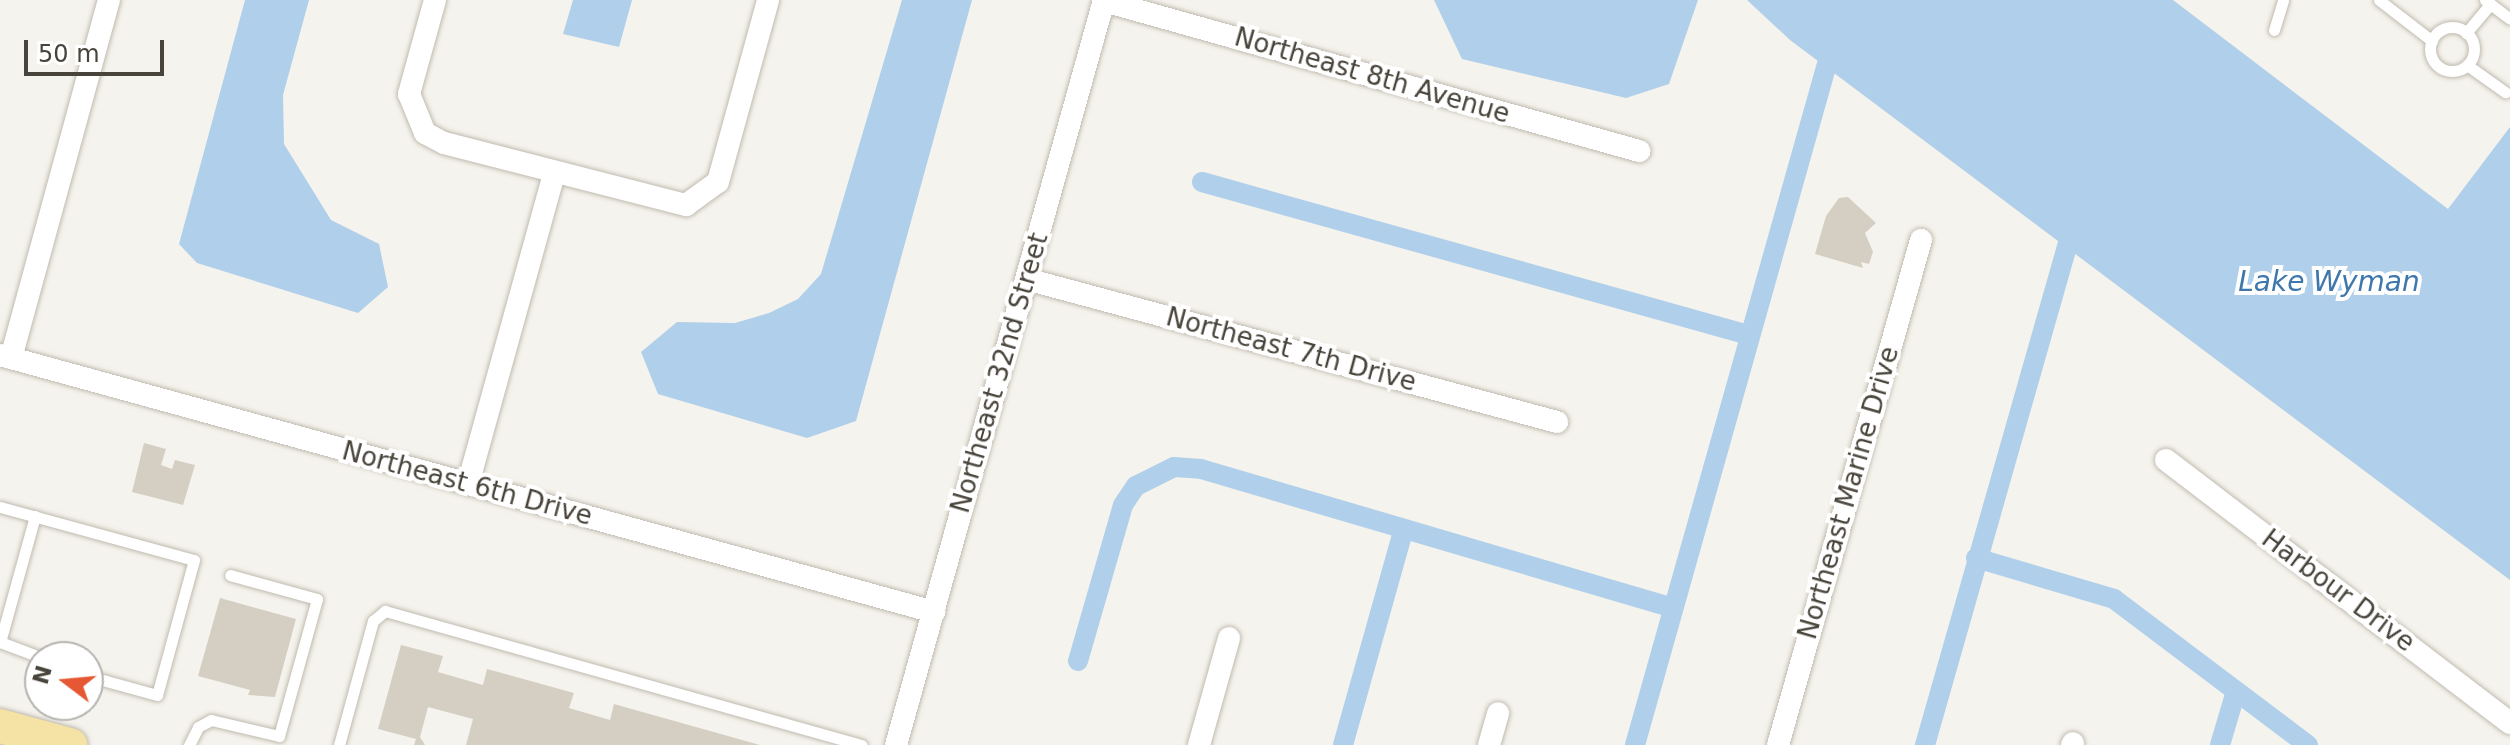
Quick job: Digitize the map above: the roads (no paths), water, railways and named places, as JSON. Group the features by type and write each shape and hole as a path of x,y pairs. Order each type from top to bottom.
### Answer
{"main road":[{"path":"0,726 70,745"}],"street":[{"path":"5,356 109,0"},
{"path":"435,0 409,94 425,133 664,204 704,197 718,182 768,0"},
{"name":"Northeast 8th Avenue","path":"1104,1 1639,151"},
{"name":"Northeast 32nd Street","path":"896,745 1104,1"},
{"path":"468,484 554,173"},
{"name":"Northeast Marine Drive","path":"1778,745 1921,240"},
{"name":"Northeast 7th Drive","path":"1026,279 1557,422"},
{"name":"Northeast 6th Drive","path":"5,356 934,612"},
{"name":"Harbour Drive","path":"2166,460 2510,723"},
{"path":"1199,745 1229,638"},
{"path":"1489,745 1498,713"}],"lane":[{"path":"2274,30 2283,0"},
{"path":"2379,0 2432,41"},
{"path":"2466,33 2487,2 2510,19"},
{"path":"2445,29 2466,33 2473,46 2467,65 2453,71 2440,68 2431,57 2432,41 2445,29"},
{"path":"2467,65 2505,92"},
{"path":"0,507 194,560 157,695 104,680"},
{"path":"24,651 0,642 35,516"},
{"path":"189,745 198,727 211,720 279,736 317,599 230,575"},
{"path":"339,745 373,621 385,611 828,741 861,745"}],"water":[{"path":"245,0 309,0 283,95 284,144 331,220 379,244 388,287 358,313 197,263 179,244"},
{"path":"573,0 632,0 619,47 563,34"},
{"path":"902,0 972,0 856,421 807,438 658,394 641,352 677,322 735,323 769,313 798,299 821,274"},
{"path":"1434,0 1698,0 1669,84 1626,98 1462,59"},
{"name":"Lake Wyman","path":"1747,0 2173,0 2448,209 2510,127 2510,580 1790,40"}],"waterway":[{"path":"1635,745 1845,0"},
{"path":"1202,182 1749,335"},
{"path":"1925,745 2074,222"},
{"path":"1078,661 1123,505 1136,486 1174,467 1201,469 1673,608"},
{"path":"1343,745 1403,531"},
{"path":"1976,558 2114,599 2308,745"},
{"path":"2220,745 2236,691"}]}
